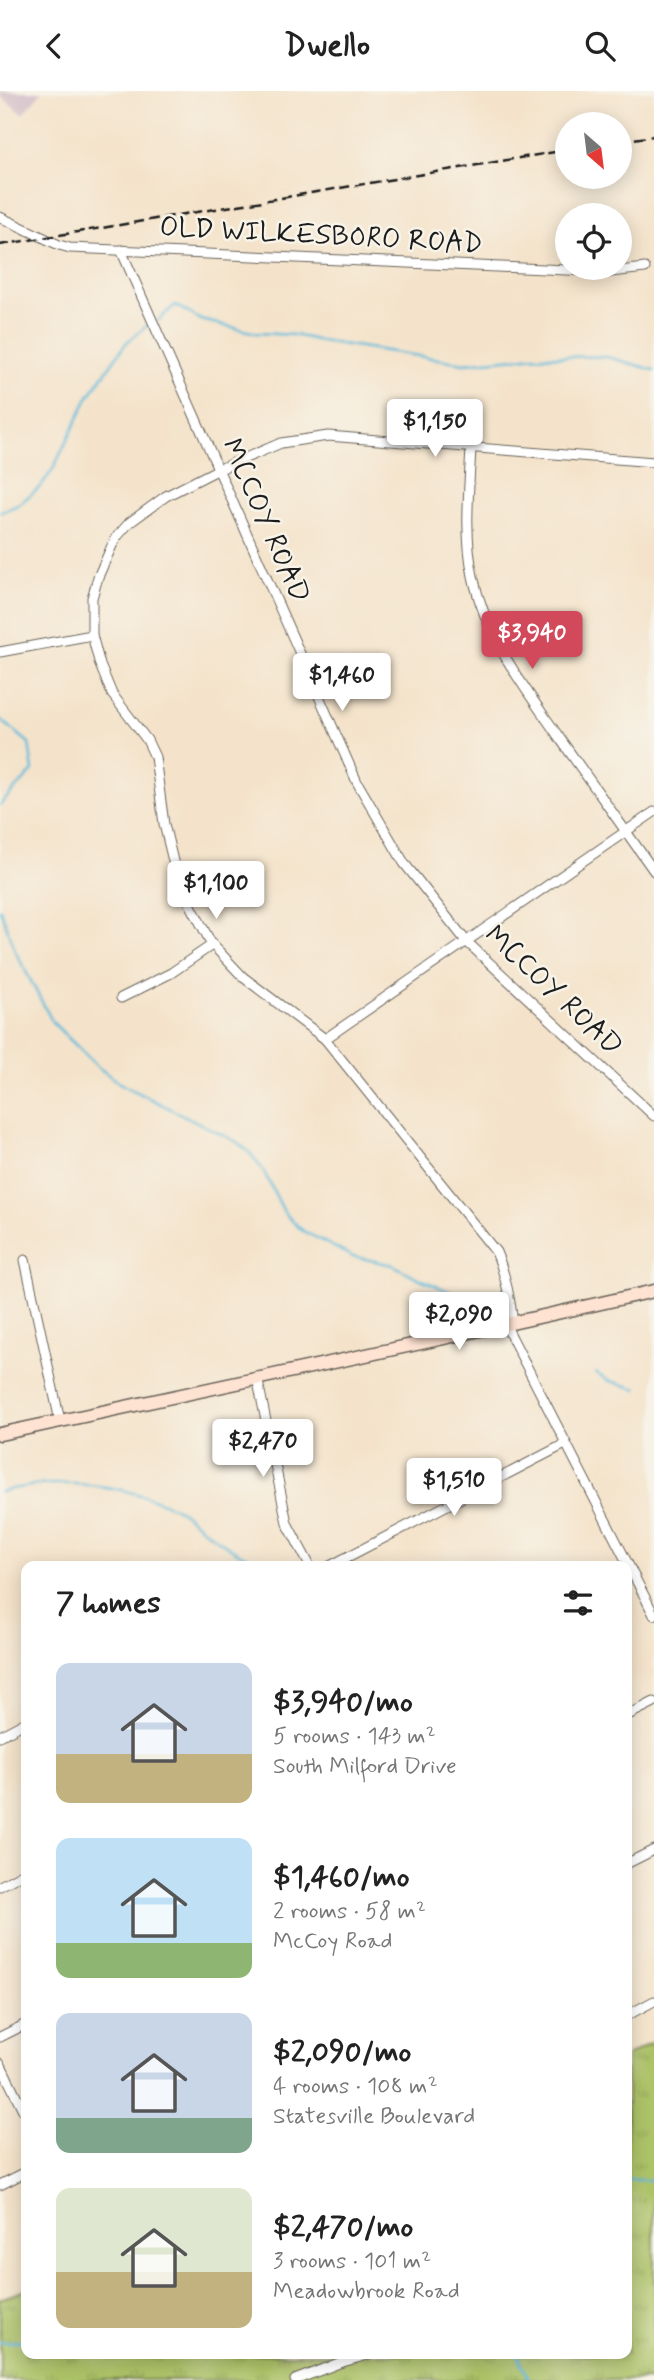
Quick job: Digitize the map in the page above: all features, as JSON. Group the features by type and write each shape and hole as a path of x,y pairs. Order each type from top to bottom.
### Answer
{"main road":[{"path":"0,1434 509,1325 654,1291"}],"street":[{"name":"OLD WILKESBORO ROAD","path":"0,217 70,248 611,272 645,268"},
{"name":"MCCOY ROAD","path":"121,250 362,792 404,863 466,941 654,1116"},
{"path":"624,1561 509,1325 506,1281 496,1252 325,1039 243,977 212,945 186,896 173,861 164,824 155,757 146,740 112,694 100,665 92,635 92,598 115,539 145,509 217,470 281,443 328,436 654,461"},
{"path":"471,447 467,538 473,575 489,626 506,660 654,871"},
{"path":"0,652 92,635"},
{"path":"325,1039 654,812"},
{"path":"121,998 171,973 212,945"},
{"path":"25,1260 60,1421"},
{"path":"257,1377 287,1523 307,1561"},
{"path":"340,1561 565,1444"},
{"path":"632,1575 654,1615"},
{"path":"632,1713 654,1702"},
{"path":"0,1736 21,1725"},
{"path":"632,1861 654,1850"},
{"path":"0,1886 21,1875"},
{"path":"632,2013 654,2001"},
{"path":"0,2037 21,2026"},
{"path":"0,2063 21,2106"},
{"path":"0,2185 21,2174"},
{"path":"295,2380 353,2359"}],"shaded area":[{"path":"0,91 42,91 23,114 0,96"}],"green space":[{"path":"654,2042 654,2380 0,2380 0,2299 21,2292 21,2359 632,2359 632,2053"}],"waterway":[{"path":"158,321 175,305 201,320 256,333 294,335 464,363 537,356 607,357 654,370"},
{"path":"0,512 18,505 40,487 52,471 89,396 126,343 148,325"},
{"path":"0,719 29,743 33,771 0,805"},
{"path":"0,909 15,951 53,1023 99,1068 121,1084 237,1142 263,1170 285,1214 303,1231 351,1256 393,1265 485,1306"},
{"path":"596,1373 607,1380 637,1389"},
{"path":"0,1492 22,1487 66,1484 133,1493 178,1510 232,1549 255,1561"},
{"path":"632,2180 654,2180"},
{"path":"0,2343 21,2341"},
{"path":"520,2359 529,2380"}],"railway":[{"path":"632,139 654,136"},
{"path":"0,245 555,152"}]}
